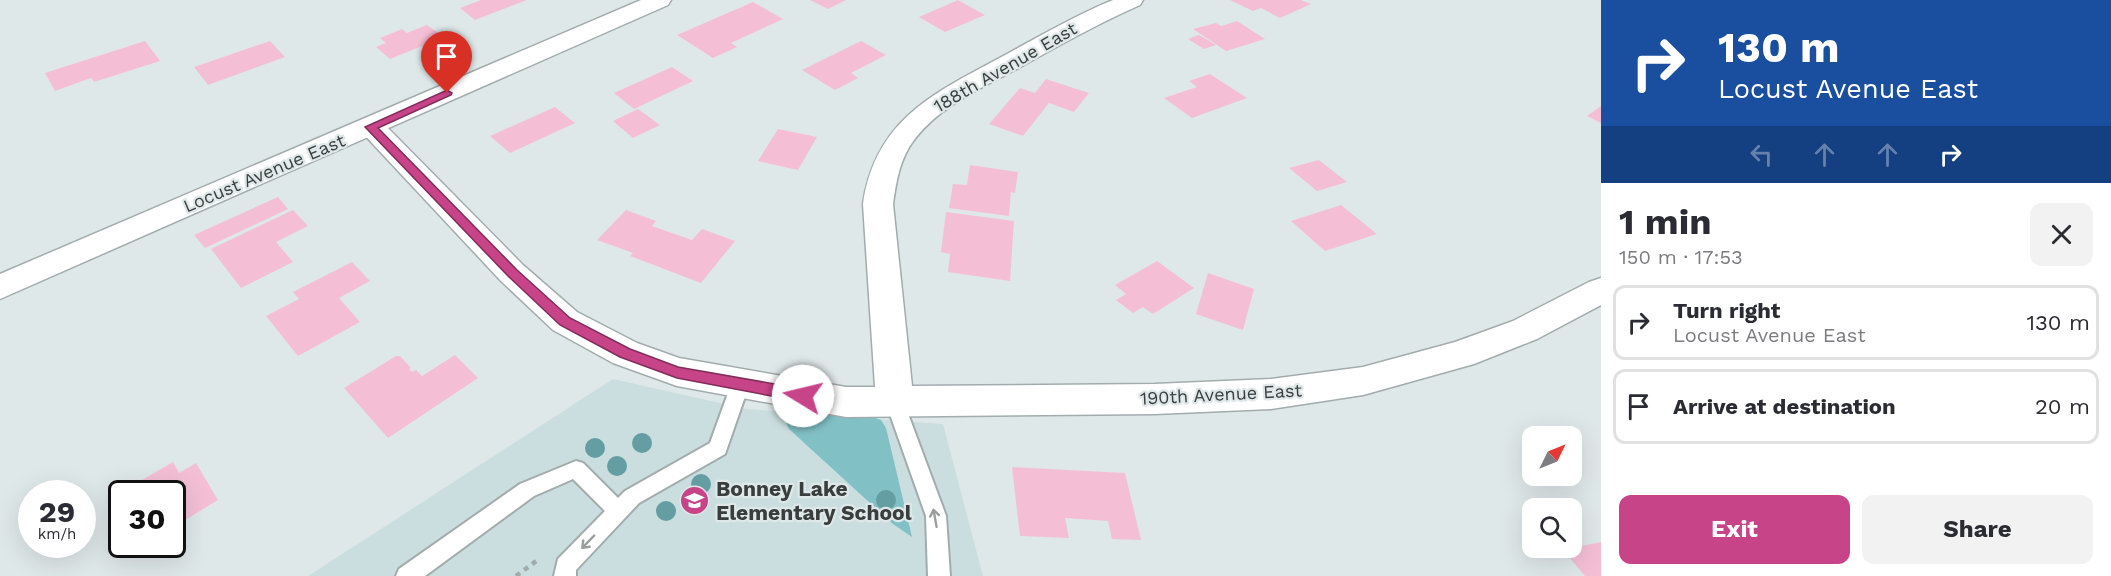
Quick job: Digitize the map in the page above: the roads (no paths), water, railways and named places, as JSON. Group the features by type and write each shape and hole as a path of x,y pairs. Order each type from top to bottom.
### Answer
{"street":[{"name":"Locust Avenue East","path":"0,287 660,0"},
{"name":"188th Avenue East","path":"895,403 878,204 880,188 889,159 905,133 940,102 1082,23 1132,0"},
{"name":"190th Avenue East","path":"371,127 512,273 565,321 625,353 677,372 846,402 1155,399 1271,394 1363,381 1461,354 1525,330 1601,290"}],"lane":[{"path":"565,576 566,566 632,497 718,448 740,385"},
{"path":"895,403 936,516 939,576"},
{"path":"407,576 527,490 576,470 618,511"}],"place":[{"name":"Bonney Lake Elementary School","path":"695,500"}]}
